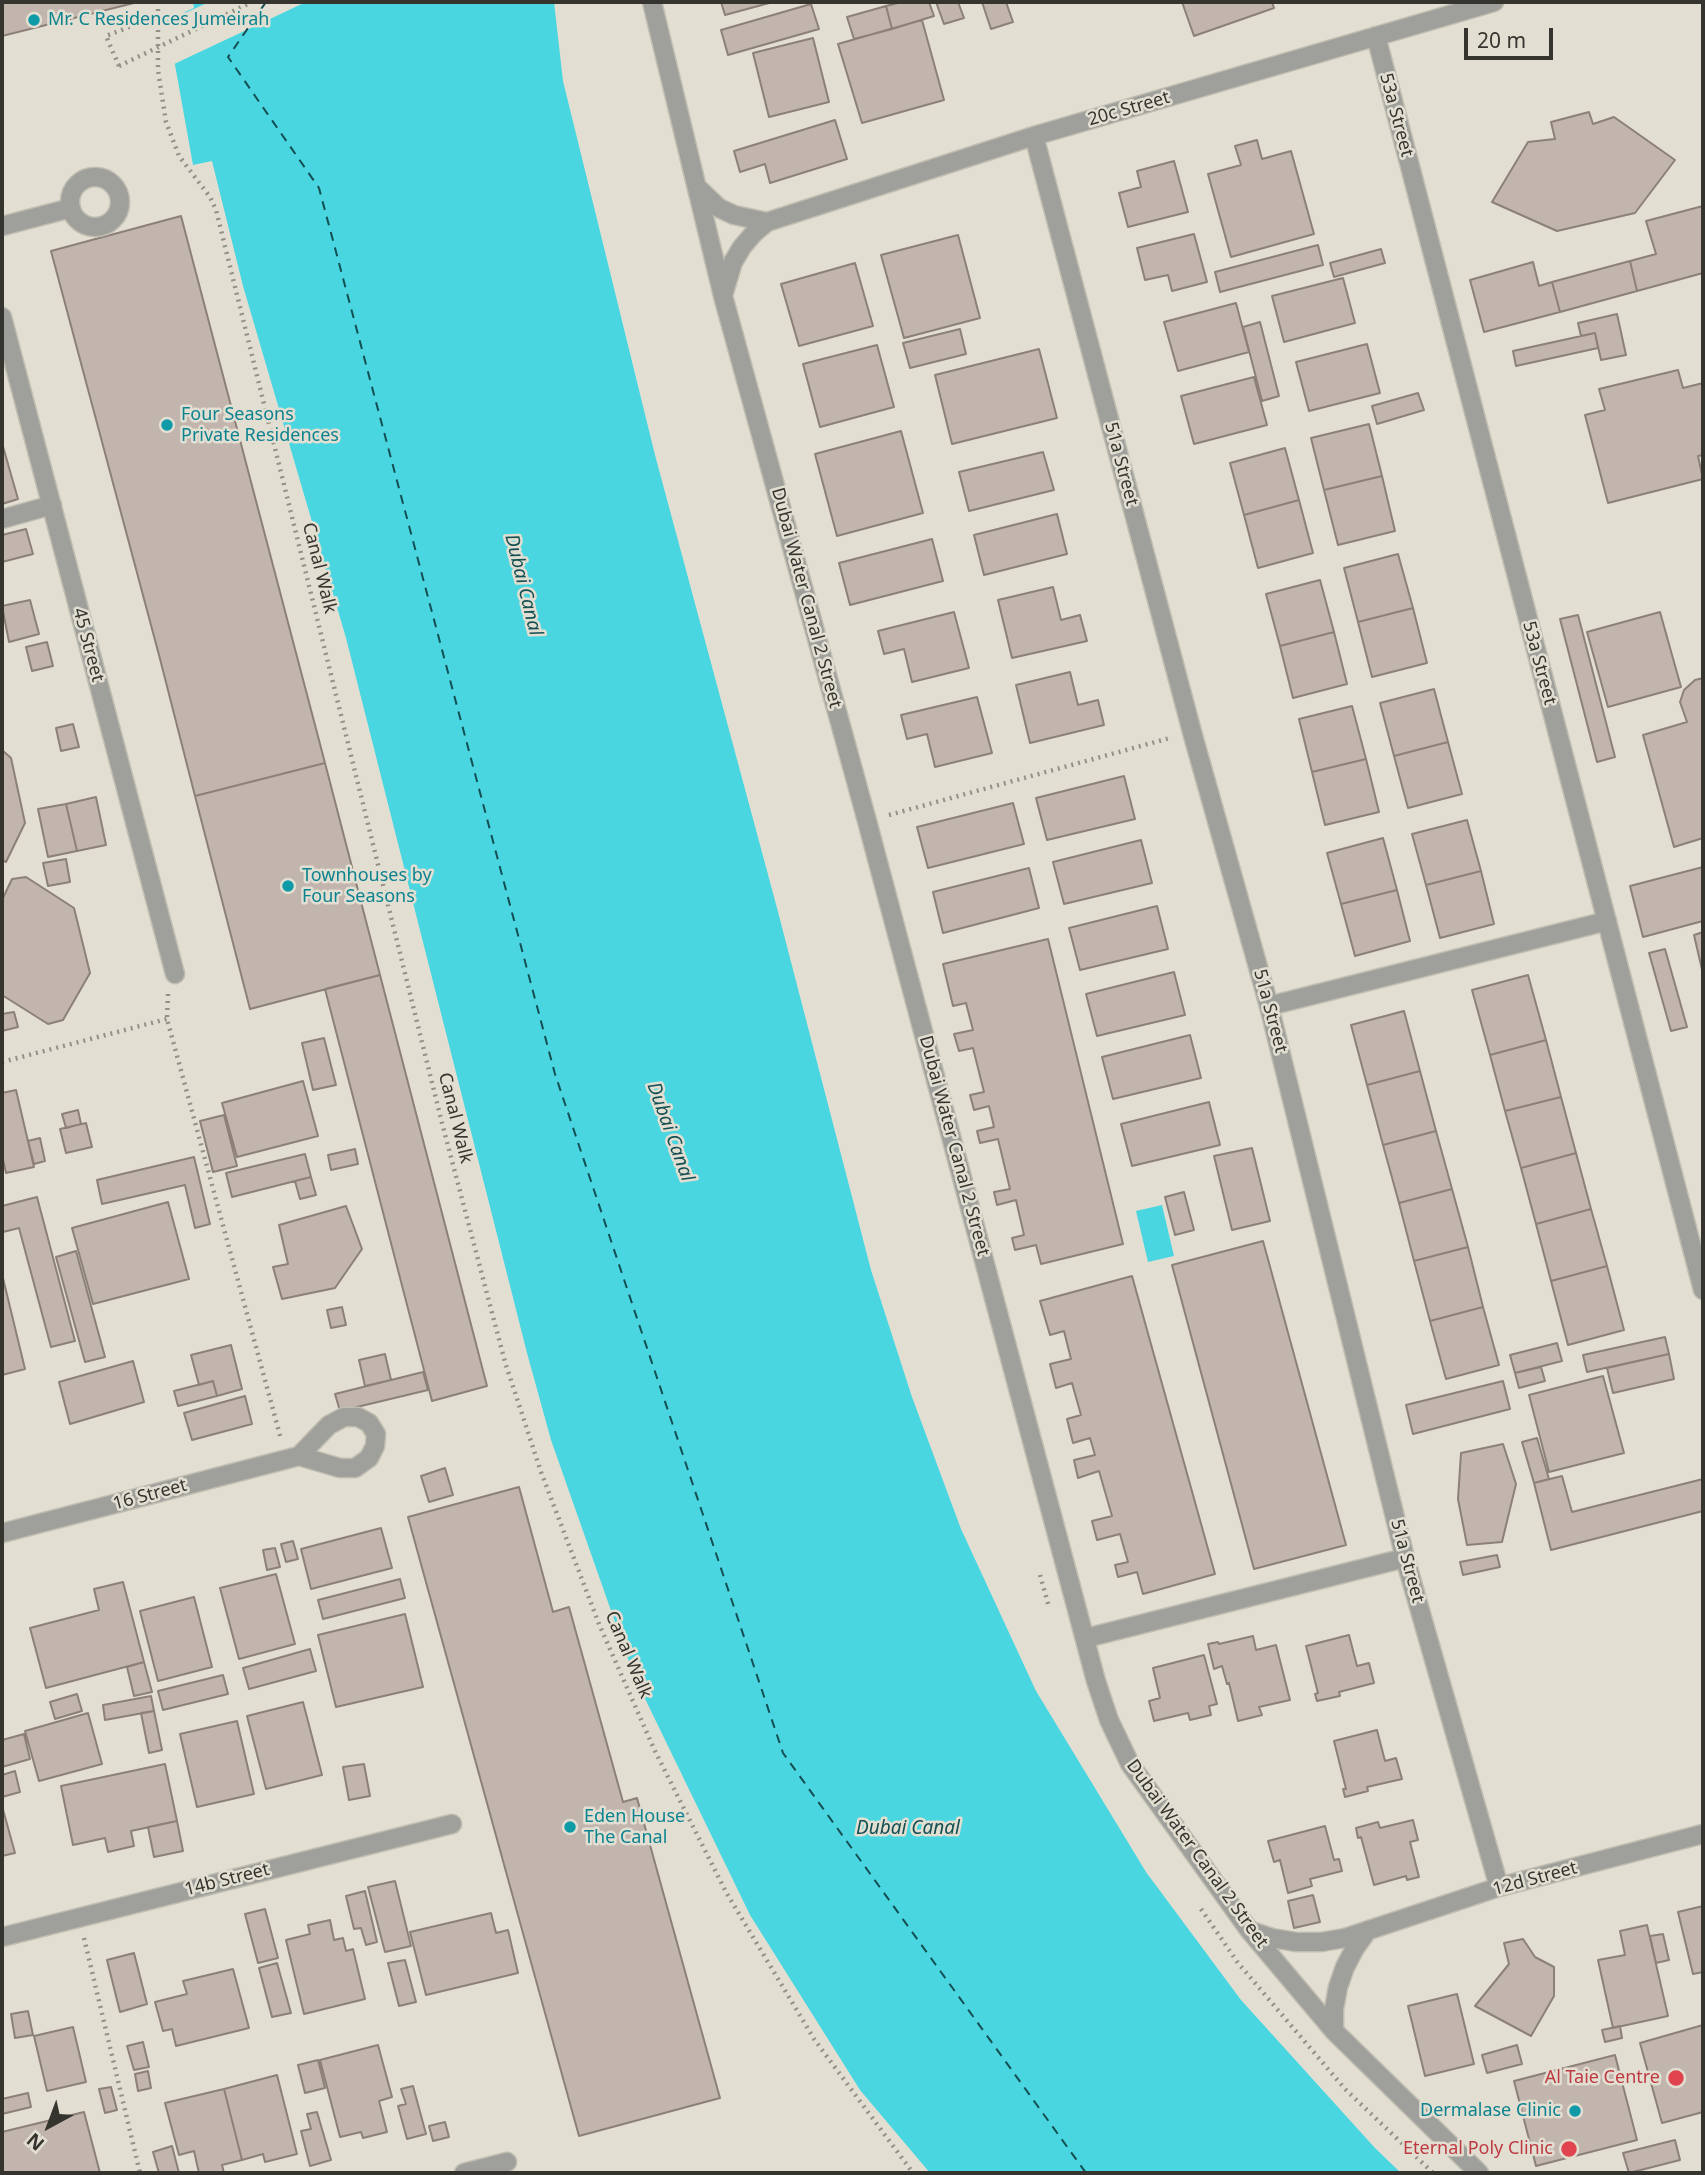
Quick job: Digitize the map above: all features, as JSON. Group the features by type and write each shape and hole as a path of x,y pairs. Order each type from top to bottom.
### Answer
{"street":[{"name":"Dubai Water Canal 2 Street","path":"652,2 723,296 867,821 1096,1681 1109,1720 1130,1764 1249,1930 1334,2031 1479,2173"},
{"name":"20c Street","path":"723,296 727,279 742,247 767,222 1034,136 1493,2"},
{"name":"53a Street","path":"1376,36 1703,1290"},
{"name":"51a Street","path":"1034,136 1192,732 1269,1006 1405,1558 1499,1887"},
{"path":"695,186 719,208 734,215 767,222"},
{"path":"2,226 71,208"},
{"name":"45 Street","path":"2,317 175,974"},
{"path":"2,519 52,505"},
{"path":"1269,1006 1607,921"},
{"name":"16 Street","path":"2,1533 293,1458"},
{"path":"1086,1637 1405,1558"},
{"name":"14b Street","path":"2,1937 452,1824"},
{"name":"12d Street","path":"1249,1930 1284,1940 1321,1942 1345,1938 1499,1887 1703,1834"},
{"path":"1334,2031 1338,1987 1345,1967 1368,1930"},
{"path":"464,2173 507,2162"}],"path":[{"name":"Canal Walk","path":"158,2 158,70 166,122 179,156 211,197 216,210 442,1123 505,1362 541,1472 599,1624 654,1749 726,1892 814,2039 913,2173"},
{"path":"157,16 106,36 118,66 252,2"},
{"path":"867,821 1192,732"},
{"path":"175,974 167,996 167,1019 293,1458"},
{"path":"2,1062 167,1019"},
{"path":"79,1917 140,2173"}],"water":[{"name":"Dubai Canal","path":"193,2 554,2 563,81 655,455 871,1270 912,1397 961,1529 1036,1691 1146,1872 1241,2000 1375,2148 1401,2173 930,2173 860,2090 750,1915 634,1676 551,1440 346,638 243,286 212,161 193,165 167,20 194,8"},
{"path":"1162,1205 1174,1256 1148,1262 1136,1211"}],"pier":[{"path":"209,2 306,2 172,65 164,23"}],"building":[{"name":"Mr. C Residences Jumeirah","path":"2,2 138,2 2,36"},
{"path":"721,2 773,2 725,15"},
{"path":"902,2 929,2 934,16 892,29 886,6"},
{"path":"936,2 958,2 964,18 944,24"},
{"path":"982,2 1006,2 1013,22 991,29"},
{"path":"1182,2 1272,2 1274,8 1194,36"},
{"path":"811,4 819,29 728,55 721,30"},
{"path":"886,6 892,29 854,39 847,17"},
{"path":"922,20 944,100 862,123 838,44"},
{"path":"813,38 829,102 769,117 753,53"},
{"path":"1589,112 1593,124 1614,117 1675,160 1635,213 1557,231 1492,202 1528,142 1555,139 1551,122"},
{"path":"835,120 847,159 770,183 765,164 740,172 734,151"},
{"path":"1257,140 1262,159 1291,151 1314,234 1231,257 1208,174 1241,165 1235,146"},
{"path":"1174,161 1188,212 1128,227 1119,193 1141,187 1137,171"},
{"path":"1703,206 1703,273 1637,291 1630,261 1656,254 1646,221"},
{"name":"Four Seasons Private Residences","path":"181,216 325,763 195,796 51,251"},
{"path":"1194,234 1207,282 1172,291 1168,275 1145,280 1137,248"},
{"path":"958,235 980,318 904,338 881,255"},
{"path":"1318,245 1323,265 1220,292 1215,272"},
{"path":"1381,249 1385,263 1334,277 1330,263"},
{"path":"1630,261 1637,291 1560,312 1552,282"},
{"path":"1533,262 1539,286 1552,282 1560,312 1484,332 1470,280"},
{"path":"855,263 873,326 799,346 781,284"},
{"path":"1343,278 1355,323 1284,342 1272,296"},
{"path":"1236,303 1249,352 1178,371 1164,322"},
{"path":"1617,314 1626,355 1601,360 1595,333 1581,336 1578,323"},
{"path":"1260,322 1279,396 1262,401 1243,327"},
{"path":"960,329 966,354 910,368 903,343"},
{"path":"1595,333 1598,348 1516,366 1513,351"},
{"path":"1367,344 1380,393 1309,411 1296,362"},
{"path":"877,345 894,407 820,427 803,364"},
{"path":"1039,349 1057,418 952,444 935,375"},
{"path":"1678,370 1683,388 1703,383 1703,455 1698,456 1703,479 1608,503 1585,415 1605,410 1599,389"},
{"path":"1254,377 1267,425 1194,444 1181,396"},
{"path":"1418,393 1424,410 1377,424 1372,406"},
{"path":"1369,424 1382,476 1324,490 1311,438"},
{"path":"901,431 923,513 837,536 815,454"},
{"path":"2,443 18,499 2,504"},
{"path":"1285,448 1299,500 1244,515 1230,463"},
{"path":"1043,452 1054,490 969,511 959,472"},
{"path":"1382,476 1395,531 1338,545 1324,490"},
{"path":"1299,500 1313,553 1258,568 1244,515"},
{"path":"1057,514 1067,554 984,575 974,535"},
{"path":"26,529 33,554 2,562 2,535"},
{"path":"932,539 943,581 850,605 839,563"},
{"path":"1398,554 1413,608 1358,622 1344,568"},
{"path":"1320,580 1334,632 1280,646 1266,594"},
{"path":"1053,587 1061,620 1080,615 1087,641 1012,658 998,600"},
{"path":"30,600 39,634 9,642 2,606"},
{"path":"1413,608 1427,663 1372,677 1358,622"},
{"path":"954,612 969,668 912,682 904,649 884,654 878,631"},
{"path":"1660,612 1681,687 1608,707 1587,632"},
{"path":"1578,615 1615,757 1597,762 1560,619"},
{"path":"1334,632 1347,684 1293,698 1280,646"},
{"path":"47,642 53,666 32,671 26,647"},
{"path":"1070,672 1078,705 1098,700 1104,725 1030,743 1016,685"},
{"path":"1703,678 1703,838 1674,847 1643,735 1687,722 1680,702 1684,690 1695,680"},
{"path":"1434,689 1448,742 1394,756 1380,703"},
{"path":"977,697 992,753 935,767 927,734 907,739 901,715"},
{"path":"1352,706 1366,759 1312,772 1299,719"},
{"path":"73,724 79,747 61,751 56,728"},
{"path":"1448,742 1462,794 1408,808 1394,756"},
{"path":"2,750 11,758 25,823 6,862 2,860"},
{"path":"1366,759 1379,812 1325,825 1312,772"},
{"name":"Townhouses by Four Seasons","path":"325,763 380,975 250,1009 195,796"},
{"path":"1124,776 1135,819 1047,840 1036,798"},
{"path":"96,797 106,845 77,851 66,804"},
{"path":"1013,803 1024,844 928,868 917,827"},
{"path":"66,804 77,851 48,857 38,809"},
{"path":"1467,820 1481,871 1426,885 1412,834"},
{"path":"1383,838 1397,890 1341,904 1327,853"},
{"path":"1141,840 1152,883 1064,904 1053,862"},
{"path":"66,859 70,882 48,886 43,863"},
{"path":"1703,867 1703,921 1643,937 1630,886"},
{"path":"1029,868 1039,908 943,933 933,892"},
{"path":"1481,871 1494,924 1440,938 1426,885"},
{"path":"26,877 74,908 90,973 63,1020 48,1024 2,995 2,900 12,879"},
{"path":"1397,890 1410,941 1355,956 1341,904"},
{"path":"1157,906 1168,949 1080,970 1069,928"},
{"path":"1703,932 1703,974 1694,935"},
{"path":"1048,939 1123,1244 1041,1264 1036,1245 1015,1250 1012,1238 1024,1235 1016,1200 997,1205 994,1192 1010,1189 998,1139 980,1143 977,1131 994,1127 989,1106 974,1110 970,1095 984,1092 973,1048 959,1051 954,1034 973,1030 966,1003 953,1006 943,964"},
{"path":"1665,949 1687,1027 1671,1031 1649,953"},
{"path":"1174,972 1185,1015 1097,1036 1086,994"},
{"path":"380,975 487,1386 432,1401 325,989"},
{"path":"1528,975 1546,1040 1490,1055 1472,990"},
{"path":"1404,1011 1420,1071 1367,1085 1351,1025"},
{"path":"14,1012 18,1027 2,1031 2,1014"},
{"path":"1190,1035 1201,1078 1113,1099 1102,1057"},
{"path":"324,1038 336,1085 313,1090 302,1043"},
{"path":"1546,1040 1561,1097 1505,1111 1490,1055"},
{"path":"1420,1071 1436,1131 1383,1145 1367,1085"},
{"path":"303,1081 318,1136 237,1157 222,1103"},
{"path":"16,1090 34,1167 6,1173 2,1155 2,1093"},
{"path":"1561,1097 1576,1153 1521,1168 1505,1111"},
{"path":"1209,1102 1220,1145 1132,1166 1121,1124"},
{"path":"78,1110 81,1124 66,1128 62,1114"},
{"path":"224,1115 237,1166 213,1172 200,1121"},
{"path":"86,1123 92,1147 66,1153 60,1129"},
{"path":"1436,1131 1452,1189 1399,1203 1383,1145"},
{"path":"40,1138 45,1161 34,1164 28,1141"},
{"path":"1252,1148 1270,1221 1232,1230 1214,1156"},
{"path":"355,1149 358,1164 331,1170 328,1155"},
{"path":"1576,1153 1591,1209 1536,1224 1521,1168"},
{"path":"305,1154 311,1177 232,1197 226,1173"},
{"path":"194,1157 210,1224 195,1228 185,1185 102,1204 97,1180"},
{"path":"311,1177 316,1195 300,1199 295,1181"},
{"path":"1452,1189 1468,1247 1414,1261 1399,1203"},
{"path":"1184,1192 1194,1230 1175,1235 1165,1197"},
{"path":"37,1197 75,1341 51,1347 19,1228 3,1232 2,1225 2,1206"},
{"path":"168,1202 189,1279 93,1304 72,1228"},
{"path":"346,1206 362,1249 335,1288 282,1299 273,1267 288,1264 279,1225"},
{"path":"1591,1209 1607,1266 1551,1281 1536,1224"},
{"path":"1263,1241 1346,1545 1254,1569 1172,1265"},
{"path":"1468,1247 1483,1307 1430,1321 1414,1261"},
{"path":"76,1251 105,1357 85,1362 56,1257"},
{"path":"1607,1266 1624,1330 1568,1345 1551,1281"},
{"path":"2,1274 25,1369 2,1375"},
{"path":"1132,1276 1215,1574 1143,1594 1137,1572 1118,1577 1115,1565 1128,1562 1120,1534 1097,1540 1092,1521 1112,1516 1099,1471 1078,1478 1074,1460 1095,1455 1090,1438 1073,1443 1067,1419 1081,1415 1072,1383 1056,1388 1050,1364 1071,1359 1064,1331 1050,1335 1040,1301"},
{"path":"342,1307 346,1325 331,1328 327,1310"},
{"path":"1483,1307 1499,1365 1446,1379 1430,1321"},
{"path":"1665,1337 1669,1354 1587,1372 1583,1355"},
{"path":"1557,1343 1562,1361 1515,1373 1510,1355"},
{"path":"231,1345 242,1389 217,1396 213,1381 199,1385 191,1355"},
{"path":"385,1354 391,1380 365,1386 359,1360"},
{"path":"1669,1354 1674,1379 1613,1393 1607,1368"},
{"path":"133,1361 144,1402 70,1424 59,1382"},
{"path":"1541,1367 1545,1381 1519,1388 1515,1373"},
{"path":"423,1372 428,1390 340,1411 335,1394"},
{"path":"1603,1376 1624,1453 1549,1472 1529,1395"},
{"path":"213,1381 217,1396 178,1406 174,1391"},
{"path":"1503,1381 1510,1409 1413,1434 1406,1405"},
{"path":"245,1396 252,1424 192,1440 184,1413"},
{"path":"1537,1438 1549,1479 1534,1483 1522,1442"},
{"path":"1503,1444 1516,1484 1502,1542 1467,1545 1458,1499 1461,1453"},
{"path":"445,1468 453,1495 429,1502 421,1476"},
{"path":"1562,1476 1572,1512 1703,1479 1703,1511 1551,1550 1534,1483"},
{"name":"Eden House The Canal","path":"519,1487 553,1612 569,1607 623,1802 637,1798 720,2098 579,2136 408,1517"},
{"path":"381,1528 392,1568 311,1589 301,1549"},
{"path":"293,1541 298,1559 286,1562 281,1544"},
{"path":"275,1548 280,1567 267,1570 263,1550"},
{"path":"1497,1555 1500,1567 1463,1575 1460,1562"},
{"path":"276,1574 295,1644 239,1659 220,1588"},
{"path":"400,1579 405,1598 323,1619 318,1600"},
{"path":"123,1582 144,1662 46,1688 30,1628 99,1610 94,1589"},
{"path":"194,1597 212,1667 158,1681 140,1611"},
{"path":"405,1614 423,1687 336,1707 318,1635"},
{"path":"1349,1635 1357,1666 1369,1663 1374,1683 1339,1692 1340,1696 1317,1701 1315,1694 1318,1693 1306,1646"},
{"path":"1253,1636 1256,1650 1276,1645 1290,1700 1259,1707 1262,1715 1238,1721 1229,1683 1227,1684 1222,1666 1214,1669 1208,1644"},
{"path":"310,1649 316,1671 249,1689 243,1668"},
{"path":"1204,1655 1217,1704 1209,1706 1211,1715 1190,1720 1188,1713 1154,1721 1149,1701 1160,1698 1153,1668"},
{"path":"144,1662 152,1692 134,1696 127,1667"},
{"path":"223,1675 228,1694 163,1710 158,1691"},
{"path":"77,1694 82,1711 55,1719 50,1702"},
{"path":"151,1696 154,1711 105,1720 103,1705"},
{"path":"303,1702 322,1775 266,1789 247,1716"},
{"path":"154,1711 162,1750 149,1753 141,1713"},
{"path":"88,1713 102,1764 39,1781 25,1731"},
{"path":"237,1721 254,1794 197,1807 180,1734"},
{"path":"1377,1730 1385,1761 1396,1758 1402,1779 1367,1787 1368,1791 1345,1797 1343,1789 1346,1789 1334,1741"},
{"path":"24,1734 30,1759 2,1767 2,1740"},
{"path":"165,1764 177,1821 131,1831 134,1846 108,1852 105,1838 73,1845 61,1786"},
{"path":"364,1764 370,1796 349,1800 343,1767"},
{"path":"15,1771 20,1792 2,1797 2,1775"},
{"path":"2,1806 15,1853 2,1856"},
{"path":"1413,1820 1418,1840 1410,1842 1419,1877 1407,1880 1406,1876 1374,1885 1356,1828 1378,1822 1380,1828"},
{"path":"177,1821 183,1851 154,1857 148,1827"},
{"path":"1325,1826 1334,1860 1339,1859 1342,1871 1310,1879 1312,1886 1288,1893 1280,1860 1274,1862 1268,1841"},
{"path":"395,1881 411,1946 385,1952 368,1887"},
{"path":"365,1891 377,1942 366,1945 361,1928 354,1929 346,1896"},
{"path":"1313,1895 1320,1922 1294,1928 1288,1901"},
{"path":"1703,1906 1703,1972 1693,1974 1678,1912"},
{"path":"265,1909 278,1958 258,1963 245,1914"},
{"path":"491,1913 496,1933 508,1930 518,1973 426,1995 410,1932"},
{"path":"330,1920 334,1940 343,1938 346,1951 353,1949 365,1999 304,2014 286,1940 310,1934 308,1925"},
{"path":"1647,1925 1668,2016 1613,2028 1598,1960 1625,1955 1620,1931"},
{"path":"1663,1934 1669,1960 1656,1963 1650,1936"},
{"path":"1523,1939 1535,1957 1554,1967 1554,1996 1531,2036 1475,2006 1509,1964 1504,1943"},
{"path":"134,1953 147,2004 120,2012 107,1960"},
{"path":"405,1960 416,2002 399,2006 388,1963"},
{"path":"277,1963 291,2013 272,2017 259,1968"},
{"path":"233,1969 249,2028 176,2046 172,2029 163,2031 155,2002 187,1994 183,1981"},
{"path":"1457,1994 1474,2064 1425,2076 1408,2006"},
{"path":"28,2011 33,2035 15,2038 11,2014"},
{"name":"Al Taie Centre","path":"1703,2025 1703,2112 1662,2123 1640,2043"},
{"path":"1620,2026 1622,2038 1605,2042 1602,2030"},
{"path":"73,2027 86,2082 47,2091 34,2036"},
{"path":"143,2042 149,2067 134,2070 127,2046"},
{"path":"378,2045 392,2097 379,2101 387,2132 363,2138 361,2132 340,2137 320,2060"},
{"path":"1517,2045 1522,2064 1487,2073 1482,2055"},
{"name":"Dermalase Clinic","path":"1615,2055 1637,2140 1536,2166 1514,2081"},
{"path":"318,2060 325,2088 305,2093 298,2065"},
{"path":"148,2071 151,2088 138,2091 135,2074"},
{"path":"277,2075 297,2154 265,2162 263,2154 242,2160 224,2089"},
{"path":"413,2086 426,2134 407,2139 398,2106 406,2104 401,2089"},
{"path":"111,2087 117,2110 105,2113 99,2089"},
{"path":"224,2089 242,2160 222,2165 224,2173 199,2173 194,2151 179,2155 165,2103"},
{"path":"28,2093 31,2107 2,2114 2,2099"},
{"path":"84,2112 100,2173 2,2173 2,2132"},
{"path":"317,2112 331,2160 310,2166 301,2131 311,2129 307,2114"},
{"path":"445,2122 449,2137 433,2141 429,2126"},
{"path":"1675,2140 1680,2160 1629,2173 1623,2153"},
{"path":"172,2146 179,2173 159,2173 153,2152"}],"ferry route":[{"path":"266,2 228,57 319,188 555,1074 783,1753 1086,2173"}],"place":[{"name":"Mr. C Residences Jumeirah","path":"34,20"},
{"name":"Four Seasons Private Residences","path":"167,425"},
{"name":"Townhouses by Four Seasons","path":"288,886"},
{"name":"Eden House The Canal","path":"570,1827"},
{"name":"Al Taie Centre","path":"1676,2078"},
{"name":"Dermalase Clinic","path":"1575,2111"},
{"name":"Eternal Poly Clinic","path":"1569,2149"}]}
